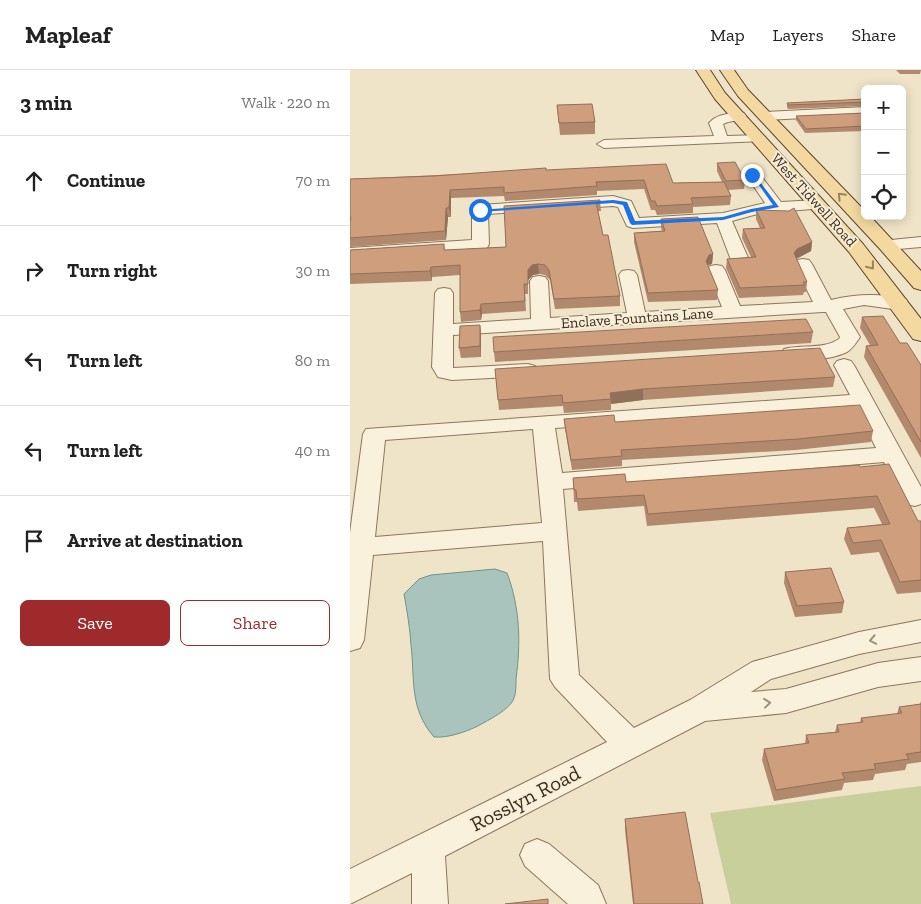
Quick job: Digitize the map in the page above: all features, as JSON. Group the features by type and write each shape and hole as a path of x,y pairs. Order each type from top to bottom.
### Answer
{"main road":[{"path":"704,71 727,71"},
{"name":"West Tidwell Road","path":"704,71 720,96 856,248 895,303 921,334"},
{"name":"West Tidwell Road","path":"727,71 743,93 887,245 921,284"},
{"path":"757,138 783,135"}],"street":[{"path":"765,116 861,111"},
{"path":"722,140 716,123 724,118 739,116"},
{"path":"604,144 757,138"},
{"path":"752,175 779,210"},
{"path":"350,253 482,244 480,210 613,201 625,204 632,223 729,217 779,210 821,209"},
{"path":"729,217 740,260"},
{"path":"887,245 921,242"},
{"path":"776,354 839,349 847,343 850,337 828,306 803,264"},
{"path":"716,270 733,312"},
{"path":"628,275 637,318"},
{"path":"539,281 541,324"},
{"path":"444,293 442,367 445,373 550,369"},
{"name":"Enclave Fountains Lane","path":"442,330 828,306 852,310 864,305 880,309 895,303"},
{"path":"844,365 915,498"},
{"path":"350,640 374,434 863,401"},
{"path":"543,422 550,482 565,679 630,745"},
{"path":"550,482 891,454"},
{"path":"361,547 554,531"},
{"name":"Rosslyn Road","path":"354,893 428,847 701,709 762,670 859,643 921,631"},
{"name":"Rosslyn Road","path":"701,709 786,701 878,675 921,669"},
{"path":"428,847 430,904"},
{"path":"537,855 586,897 588,904"}],"green space":[{"path":"921,786 921,904 731,904 710,813"}],"water":[{"path":"495,569 507,573 517,612 519,652 514,698 503,711 478,726 445,737 434,737 420,715 417,704 404,594 419,579 431,575"}],"building":[{"path":"861,99 861,102 788,105 787,103"},
{"path":"592,104 595,122 559,123 557,105"},
{"path":"861,113 861,126 806,129 796,116"},
{"path":"735,162 745,180 726,181 717,163"},
{"path":"666,164 673,183 724,182 731,196 691,198 693,204 657,206 655,201 651,201 644,180 596,182 597,186 504,193 504,187 450,190 449,208 446,208 445,231 350,238 350,179 434,176 546,168 546,170"},
{"path":"600,200 600,202 596,202 603,235 608,235 620,296 554,299 549,270 545,265 538,264 532,265 528,270 528,284 524,284 525,301 481,304 480,310 460,312 460,265 431,267 430,271 350,274 350,250 444,244 444,250 506,247 504,206"},
{"path":"794,208 812,242 797,249 794,253 807,282 803,282 805,285 740,288 727,259 756,257 743,229 765,228 756,210 789,211"},
{"path":"698,217 713,254 709,255 706,261 718,290 648,293 634,233 665,231 661,219"},
{"path":"883,316 900,343 907,343 921,365 921,442 866,346 878,345 862,317"},
{"path":"806,319 813,332 494,352 493,337"},
{"path":"480,325 480,346 459,348 460,326"},
{"path":"820,348 835,377 643,389 610,393 611,399 563,403 562,395 498,400 495,369"},
{"path":"860,405 873,431 798,439 621,450 622,456 571,460 564,419 614,415 615,422"},
{"path":"889,464 918,521 921,521 921,580 900,582 881,540 853,543 847,528 890,524 877,496 648,514 644,495 577,499 573,478 625,474 626,482"},
{"path":"831,568 844,602 797,606 785,572"},
{"path":"921,704 921,752 906,754 909,759 874,764 876,769 842,773 845,779 776,790 764,749 809,743 806,735 839,732 837,725 863,722 861,718 902,713 899,707"},
{"path":"685,812 703,904 634,904 625,819"},
{"path":"548,899 548,904 505,904"}],"route":[{"path":"480,210 613,201 625,204 632,223 723,218 751,210 777,206 752,175"}]}
